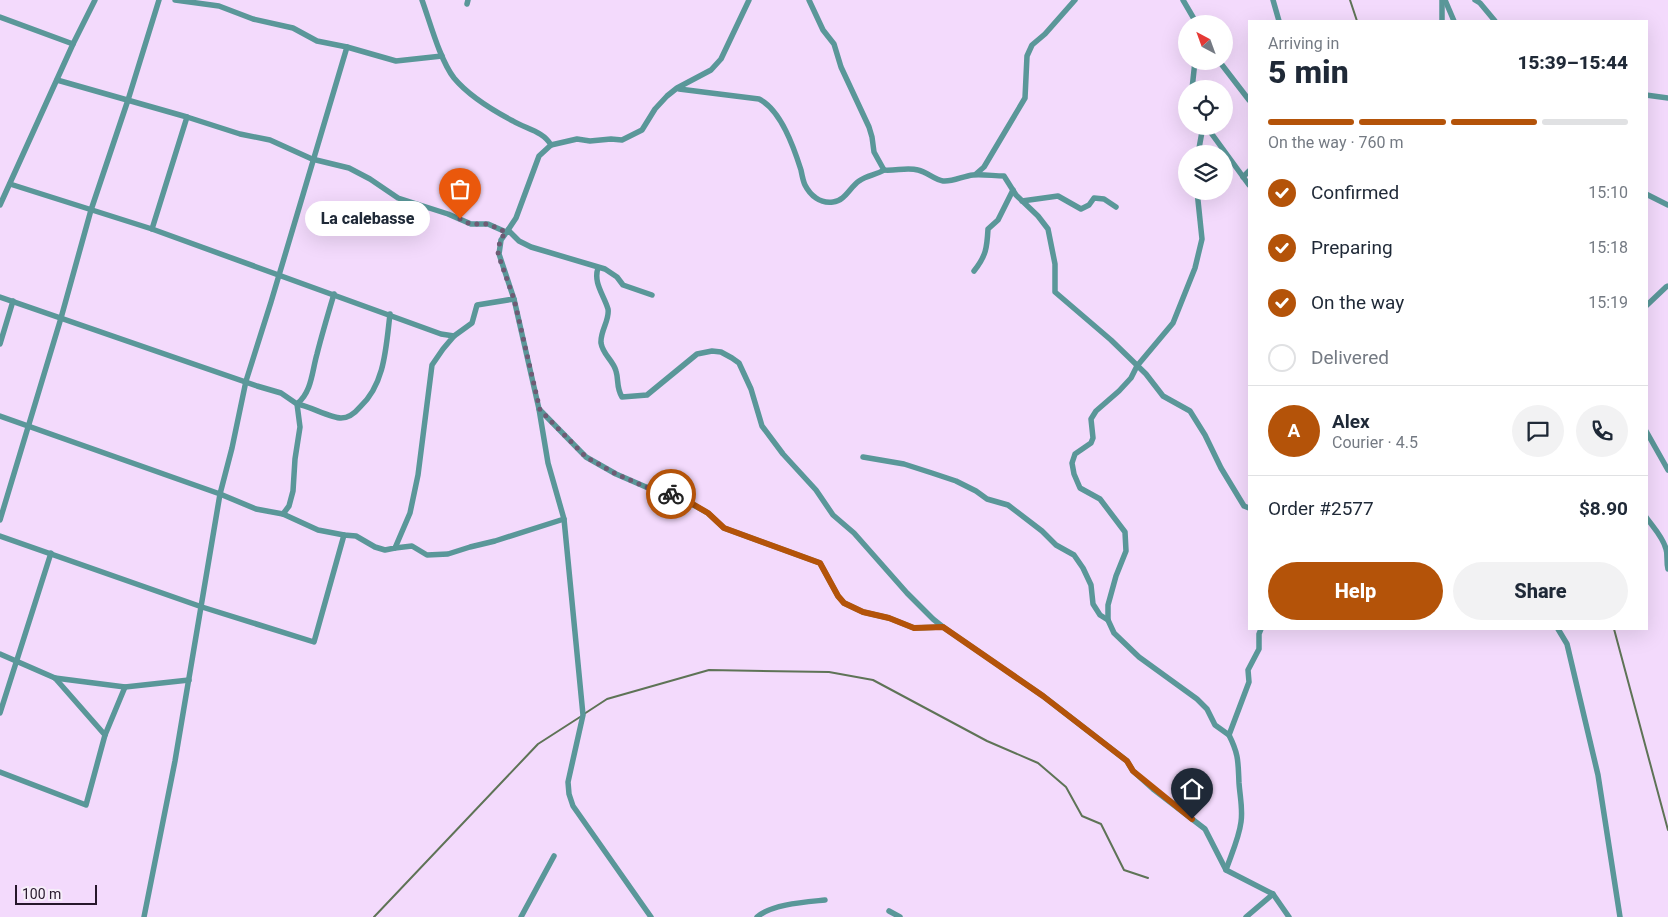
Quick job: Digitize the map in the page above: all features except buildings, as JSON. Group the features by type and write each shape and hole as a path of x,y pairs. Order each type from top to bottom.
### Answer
{"street":[{"path":"0,205 95,0"},
{"path":"0,520 30,426 91,210 159,0"},
{"path":"175,0 219,6 253,19 293,28 317,41 347,47 396,61 442,56"},
{"path":"422,0 442,56 454,78 467,91 513,121 546,136 551,145"},
{"path":"651,917 573,806 569,794 568,782 583,715 564,519 548,463 540,410 514,299 498,254 500,240 516,218 539,156 551,145 577,139 590,141 622,140 642,130 655,109 667,96 677,88 711,70 721,59 749,0"},
{"path":"809,0 823,30 834,44 841,67 872,137 874,152 884,170"},
{"path":"976,174 984,166 1025,98 1027,56 1032,45 1045,34 1075,0"},
{"path":"1182,0 1191,15"},
{"path":"1273,0 1279,20"},
{"path":"1442,20 1444,0"},
{"path":"1444,0 1454,20"},
{"path":"1476,0 1493,20"},
{"path":"0,17 73,44"},
{"path":"144,917 189,680 220,494 246,381 347,47"},
{"path":"1226,70 1248,99"},
{"path":"57,80 240,134 270,140 312,160 349,168 370,179 398,198 448,214 470,224 488,224 507,231 519,241 531,247 606,270 617,277 623,285 652,295"},
{"path":"677,88 759,99 767,103 782,124 804,183 811,194 820,201 833,202 843,198 859,181 884,170 894,171 908,168 921,170 941,181 976,174 1004,176 1022,200 1048,228 1055,264 1055,292 1111,340 1163,396 1190,411 1206,435 1230,483 1244,506 1248,508"},
{"path":"1648,94 1668,98"},
{"path":"152,230 187,117"},
{"path":"1212,135 1248,184"},
{"path":"1243,177 1248,172"},
{"path":"10,184 152,230 279,274 441,334 454,336"},
{"path":"974,272 983,260 987,248 988,229 998,220 1014,190"},
{"path":"1648,195 1668,205"},
{"path":"1022,200 1058,196 1080,209 1089,204 1094,198 1104,199 1116,207"},
{"path":"1198,200 1202,239 1195,268 1173,322 1137,366 1131,378 1120,391 1096,411 1091,419 1093,438 1091,443 1075,454 1072,463 1080,488 1100,498 1126,532 1126,551 1116,576 1108,605 1108,620 1114,633 1139,657 1197,698 1215,725 1229,735 1236,750 1242,800 1241,824 1226,870"},
{"path":"598,268 596,275 608,314 602,330 602,343 605,355 616,370 617,388 622,397 647,395 698,354 712,351 721,352 739,363 751,389 762,426 783,454 816,490 833,515 854,533 907,593 943,627 1043,696 1127,761 1133,771 1205,829 1226,870 1273,894 1288,917"},
{"path":"1648,304 1668,286"},
{"path":"297,404 303,399 312,378 334,294"},
{"path":"0,297 281,393 297,404 338,418 348,417 370,398 377,385 384,360 390,314"},
{"path":"394,548 410,513 418,475 432,365 454,336 472,323 477,305 514,299"},
{"path":"0,344 13,301"},
{"path":"283,514 293,491 300,426 297,404"},
{"path":"540,410 586,457 616,474 646,487 679,496 708,513 724,528 820,563 838,596 844,603 863,612 889,618 914,628 943,627"},
{"path":"0,416 220,494 256,509 283,514 318,530 356,536 375,547 385,550 412,546 427,555 448,554 564,519"},
{"path":"1648,435 1668,470"},
{"path":"863,457 904,464 940,475 976,491 987,499 1008,505 1042,530 1056,544 1074,555 1091,585 1094,604 1100,615 1108,620"},
{"path":"1648,520 1664,542 1667,552 1668,569"},
{"path":"0,536 202,607 314,642 344,535"},
{"path":"0,713 51,553"},
{"path":"1229,735 1249,682 1248,670 1259,649 1261,630"},
{"path":"1559,630 1567,644 1598,775 1620,917"},
{"path":"0,654 18,660 56,678 125,687 189,680"},
{"path":"56,678 105,735"},
{"path":"0,772 86,805 105,735 125,687"},
{"path":"520,917 554,856"},
{"path":"1246,917 1273,894"},
{"path":"757,917 762,913 796,903 825,900"},
{"path":"889,911 900,917"}],"waterway":[{"path":"1350,0 1357,20"},
{"path":"1614,630 1668,830"},
{"path":"584,714 607,699 709,670 829,672 873,680 987,741 1038,763 1066,787 1082,816 1101,824 1124,870 1148,878"},
{"path":"374,917 538,744 580,717"}],"way so far":[{"path":"460,219 470,224 488,224 506,232 500,240 498,254 514,299 540,410 586,457 616,474 646,487 671,494"}],"place":[{"name":"La calebasse","path":"460,219"}],"route":[{"path":"671,494 679,496 708,513 724,528 820,563 838,596 844,603 863,612 889,618 914,628 943,627 1072,718 1127,761 1133,771 1192,819"}]}
